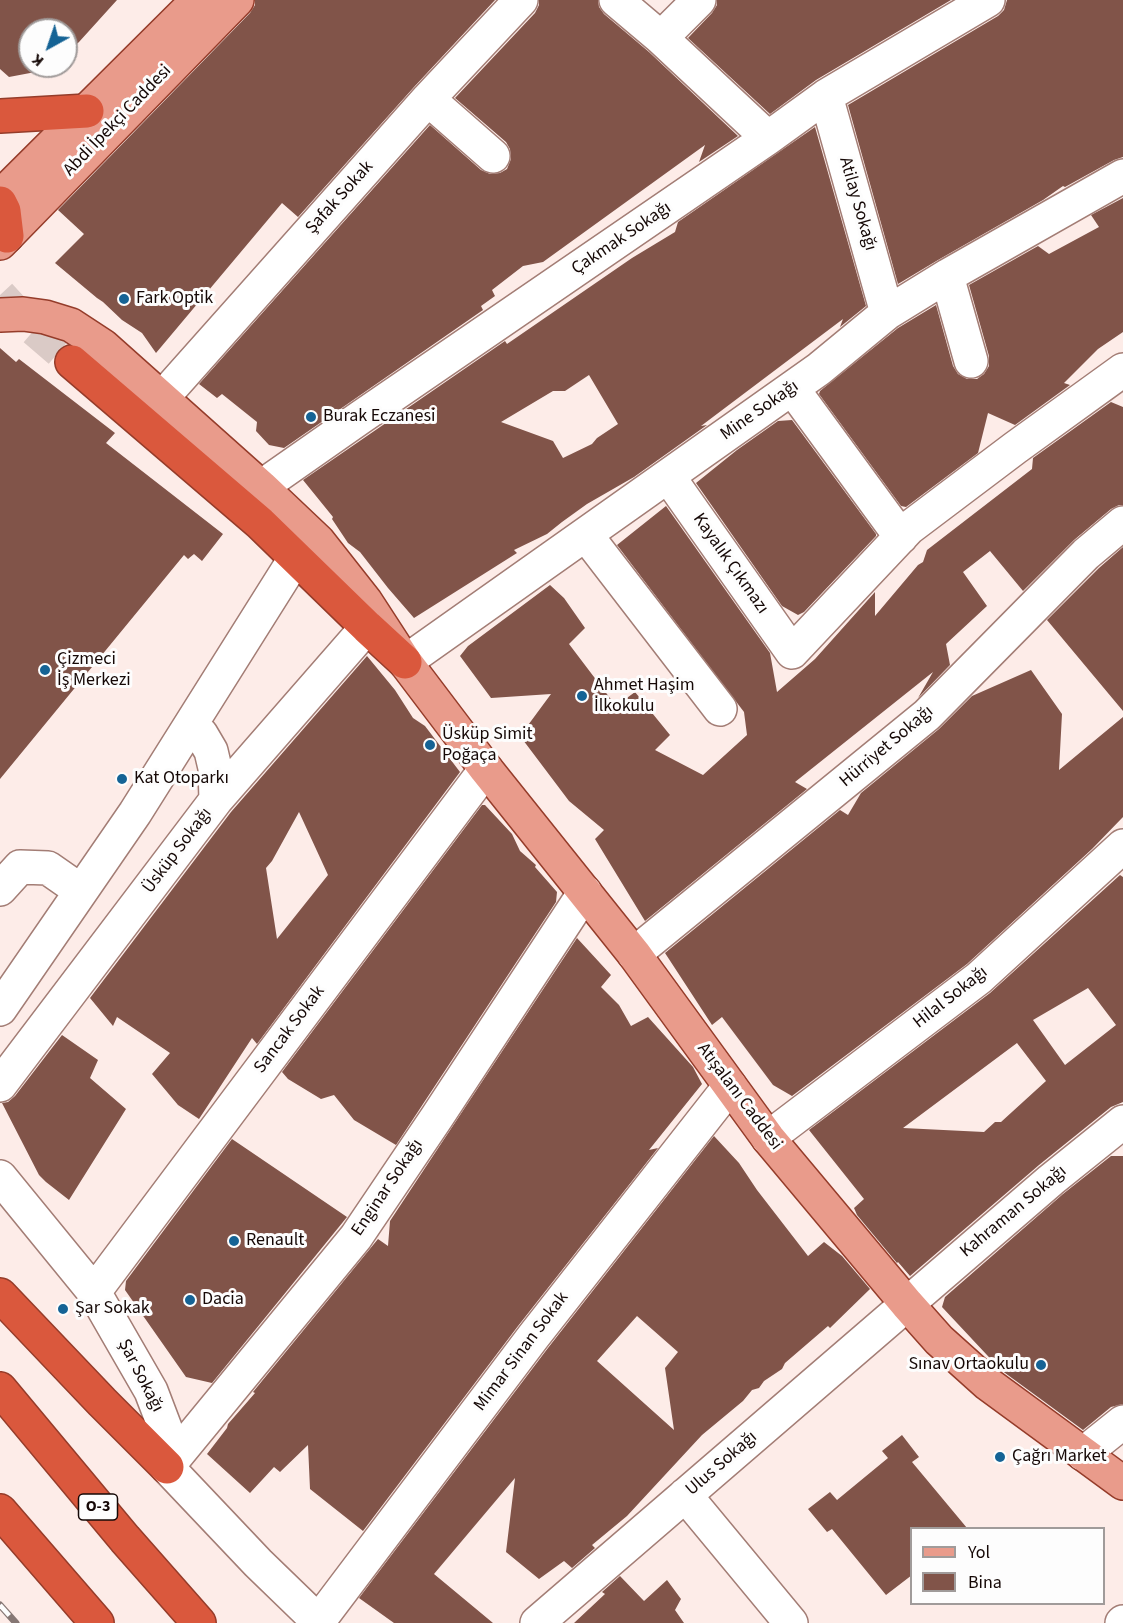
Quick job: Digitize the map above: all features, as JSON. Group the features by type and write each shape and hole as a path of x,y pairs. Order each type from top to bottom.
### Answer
{"highway":[{"path":"0,116 87,111"},
{"path":"0,203 4,211 3,240"},
{"path":"72,362 220,487 405,662"},
{"path":"0,1294 167,1467"},
{"name":"O-3","path":"0,1389 125,1539 199,1623"},
{"path":"0,1511 97,1623"}],"main road":[{"name":"Abdi İpekçi Caddesi","path":"0,197 198,0"},
{"name":"Abdi İpekçi Caddesi","path":"3,240 237,0"},
{"name":"Atışalanı Caddesi","path":"0,315 45,316 71,325 103,346 318,541 366,602 405,662 486,769 634,954 768,1138 907,1305 939,1340 988,1384 1123,1483"}],"street":[{"name":"Şafak Sokak","path":"162,398 428,99 521,0"},
{"path":"616,0 661,38 768,138"},
{"path":"661,38 699,0"},
{"name":"Çakmak Sokağı","path":"261,487 826,96 988,0"},
{"name":"Atilay Sokağı","path":"826,96 887,313"},
{"path":"428,99 493,156"},
{"name":"Mine Sokağı","path":"405,662 819,369 887,313 947,276 1123,176"},
{"path":"947,276 971,361"},
{"path":"792,388 901,537 909,528 1006,454 1123,370"},
{"name":"Kayalık Çıkmazı","path":"668,476 792,652 901,537"},
{"name":"Hürriyet Sokağı","path":"634,954 927,716 1086,554 1123,523"},
{"path":"586,535 720,709"},
{"path":"0,1009 135,813 296,557"},
{"name":"Üsküp Sokağı","path":"0,1085 216,800 367,627"},
{"path":"190,726 201,734 211,752 215,768 216,800"},
{"name":"Sancak Sokak","path":"94,1292 486,769"},
{"name":"Hilal Sokağı","path":"768,1138 979,978 1123,846"},
{"path":"0,889 20,867 48,868 81,891"},
{"name":"Enginar Sokağı","path":"167,1467 356,1237 585,892"},
{"name":"Mimar Sinan Sokak","path":"319,1622 533,1337 730,1086"},
{"name":"Kahraman Sokağı","path":"907,1305 1051,1180 1123,1122"},
{"name":"Şar Sokağı","path":"0,1177 94,1292 151,1391 167,1433 167,1467"},
{"name":"Ulus Sokağı","path":"537,1623 907,1305"},
{"path":"1083,1454 1123,1422"},
{"path":"167,1467 258,1563 319,1622"},
{"path":"685,1495 791,1623"}],"building":[{"path":"0,0 117,0 78,43 78,18 18,18 18,75 9,77 0,69"},
{"path":"255,0 495,0 298,217 282,203 156,353 142,333 122,320 55,263 84,234 58,210 250,13"},
{"path":"539,0 598,0 599,7 604,14 649,52 738,136 699,162 705,145 543,262 523,266 492,290 495,296 481,306 483,310 284,448 269,445 256,431 257,422 222,394 217,398 199,384 430,125 481,170 490,174 500,173 507,169 511,159 510,149 506,142 455,98 535,13"},
{"path":"717,0 951,0 816,80 770,114 688,38 712,13"},
{"path":"1007,0 1123,0 1123,157 1063,186 1043,200 898,284 848,105 998,16 1004,10"},
{"path":"815,127 866,306 840,327 843,319 701,426 707,425 634,477 587,504 547,534 514,550 517,553 414,618 360,552 348,543 332,519 333,517 303,480 505,341 507,344 632,258 675,232 678,222","holes":["589,375 618,424 592,444 563,458 553,441 501,422 553,391 565,391"]},
{"path":"1123,198 1123,332 1098,349 1064,383 1070,385 1015,425 988,413 978,453 906,507 901,506 819,394 820,391 898,328 936,305 953,366 958,374 967,379 977,379 989,366 989,356 969,285 1038,246 1049,254 1099,227 1091,215"},
{"name":"Çizmeci İş Merkezi","path":"0,348 16,362 19,359 115,433 106,443 223,534 202,561 194,554 188,559 184,555 0,779"},
{"path":"1111,402 1123,407 1123,505 1111,509 1074,540 1023,591 990,551 963,572 987,606 946,644 950,665 918,698 933,672 795,782 807,789 645,921 595,839 604,830 569,801 520,736 551,694 491,698 460,656 468,646 550,585 564,598 585,628 569,644 616,706 635,692 670,735 655,750 703,775 747,735 744,712 617,545 666,506 770,653 777,692 815,659 875,592 875,616 923,562 927,550 1032,469 1033,458"},
{"path":"792,420 876,534 804,612 798,615 782,606 696,483 778,421"},
{"path":"1123,547 1123,711 1047,620"},
{"path":"367,656 395,690 413,718 425,726 460,772 257,1044 252,1038 199,1119 178,1105 152,1074 170,1053 117,1017 113,1026 90,998 231,812","holes":["299,812 328,875 277,939 266,868"]},
{"path":"1031,670 1062,714 1059,770 1123,717 1123,817 1092,849 967,964 792,1096 773,1085 722,1017 712,1025 665,953 840,810 848,815 861,793 939,729 972,696"},
{"path":"482,805 485,805 512,834 520,851 536,865 535,867 557,892 556,902 396,1145 354,1120 334,1095 321,1099 288,1079 282,1072"},
{"path":"1120,875 1123,877 1123,1102 1111,1107 1039,1165 910,1276 857,1215 854,1208 864,1199 809,1130 990,993","holes":["1088,988 1116,1025 1065,1065 1033,1020","1017,1043 1046,1081 1001,1122 995,1122 984,1132 903,1128"]},
{"path":"577,938 611,975 601,987 619,1005 631,1026 648,1017 693,1067 702,1084 649,1150 658,1148 518,1326 363,1531 310,1489 308,1445 280,1472 274,1467 250,1493 207,1454 228,1424 255,1393 253,1392 378,1239 388,1246 390,1221"},
{"path":"62,1035 98,1060 90,1078 126,1109 69,1200 39,1175 2,1103 8,1102 15,1096"},
{"path":"714,1136 739,1163 808,1256 824,1242 842,1256 870,1289 830,1328 828,1326 785,1363 782,1369 764,1381 759,1388 752,1390 743,1401 702,1435 627,1516 592,1545 595,1548 572,1568 564,1561 539,1579 506,1552 515,1478 434,1574 493,1623 394,1623 359,1598 548,1348","holes":["637,1316 678,1352 665,1368 674,1430 597,1361"]},
{"name":"Renault","path":"232,1139 347,1217 212,1383 186,1377 125,1290 126,1281"},
{"path":"1111,1156 1123,1156 1123,1404 1111,1407 1083,1430 1001,1370 942,1307 945,1297 1063,1194"},
{"path":"902,1435 919,1457 912,1462 966,1527 910,1527 910,1577 886,1595 832,1529 827,1532 808,1509 830,1492 837,1500 888,1458 882,1451"},
{"path":"620,1576 644,1601 667,1580 681,1599 675,1610 684,1623 574,1623 605,1594 602,1592"}],"tunnel":[{"path":"0,295 23,320 72,362"}],"railway":[{"path":"0,1605 16,1623"}],"place":[{"name":"Fark Optik","path":"124,299"},
{"name":"Burak Eczanesi","path":"311,417"},
{"name":"Çizmeci İş Merkezi","path":"45,670"},
{"name":"Ahmet Haşim İlkokulu","path":"582,696"},
{"name":"Üsküp Simit Poğaça","path":"430,745"},
{"name":"Kat Otoparkı","path":"122,779"},
{"name":"Renault","path":"234,1241"},
{"name":"Dacia","path":"190,1300"},
{"name":"Şar Sokak","path":"63,1309"},
{"name":"Sınav Ortaokulu","path":"1041,1365"},
{"name":"Çağrı Market","path":"1000,1457"}]}
